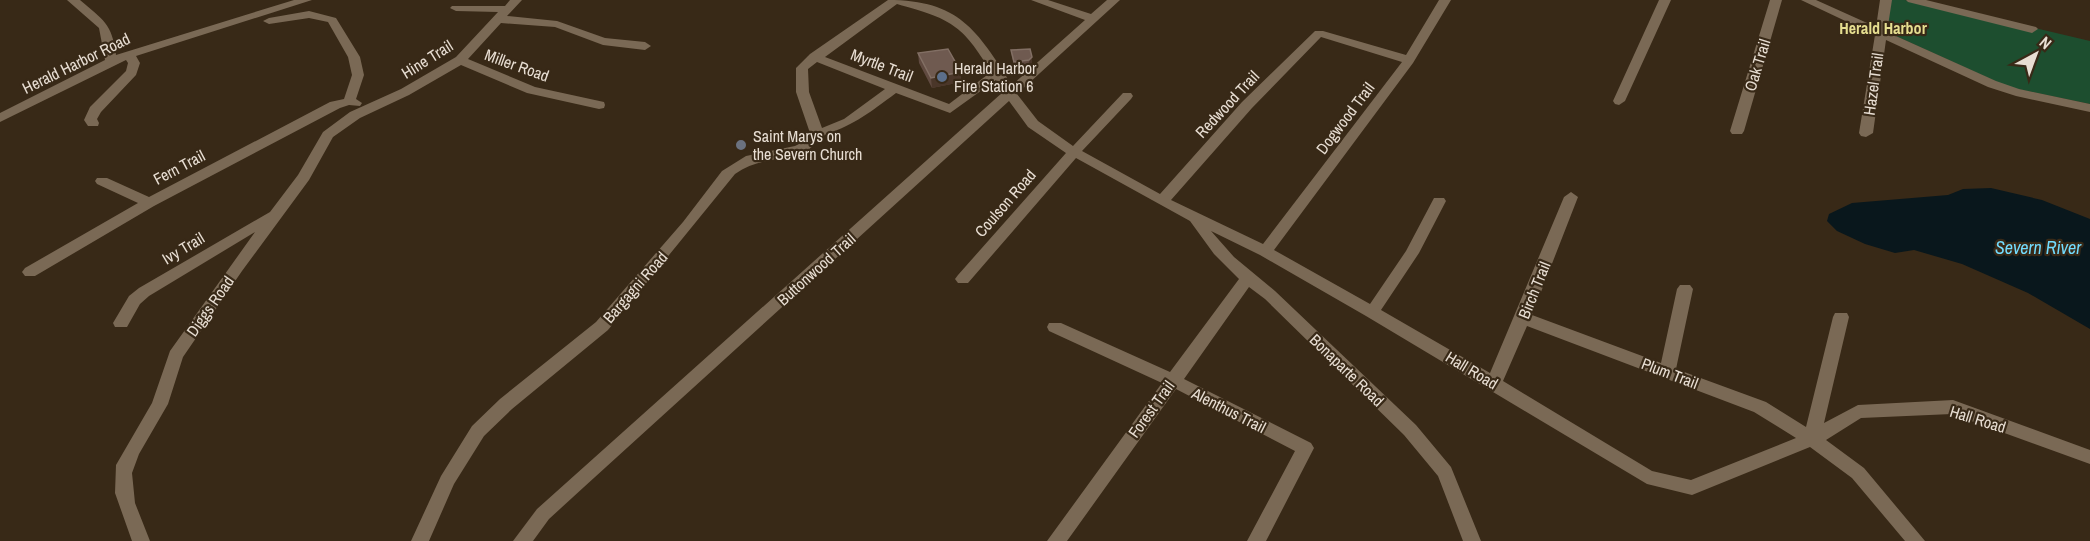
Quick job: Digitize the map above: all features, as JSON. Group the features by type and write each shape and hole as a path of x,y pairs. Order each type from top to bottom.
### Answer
{"street":[{"path":"73,0 104,27 111,61"},
{"name":"Herald Harbor Road","path":"0,118 129,54 306,0"},
{"path":"818,133 804,93 800,74 802,68 814,57 896,0 921,5 949,0"},
{"path":"1036,0 1094,19"},
{"name":"Buttonwood Trail","path":"522,541 543,514 569,490 1114,0"},
{"name":"Dogwood Trail","path":"1265,251 1409,60 1445,0"},
{"path":"1619,101 1665,0"},
{"name":"Oak Trail","path":"1737,131 1776,0"},
{"path":"1807,0 1992,84 2016,92 2090,108"},
{"name":"Hazel Trail","path":"1866,133 1886,0"},
{"path":"1912,0 2032,29"},
{"path":"456,8 512,4"},
{"name":"Hine Trail","path":"371,106 405,92 460,60 512,4"},
{"name":"Hall Road","path":"921,5 943,13 964,26 988,57 1009,94 1034,124 1074,152 1162,201 1265,251 1494,383 1647,477 1692,488 1812,439 1858,412 1953,408 2090,457"},
{"path":"215,26 222,29 295,16 318,15 332,20 354,57 358,75 349,101 371,106"},
{"path":"499,19 557,24 603,42 645,46"},
{"name":"Redwood Trail","path":"1162,201 1247,105 1319,33 1409,60"},
{"path":"93,123 90,120 95,110 132,72 134,63 129,54"},
{"name":"Myrtle Trail","path":"814,57 950,109 997,74"},
{"name":"Miller Road","path":"460,60 531,90 599,105"},
{"name":"Bargagni Road","path":"420,541 447,481 478,431 506,404 602,326 688,225 727,174 755,158 808,145 816,139 818,133 830,131 846,123 894,88"},
{"name":"Coulson Road","path":"963,279 1074,152 1127,96"},
{"name":"Fern Trail","path":"30,272 149,203 335,105 349,101"},
{"name":"Diggs Road","path":"141,541 123,484 124,466 162,400 169,368 275,214 304,177 328,135 337,126 371,106"},
{"path":"102,181 149,203"},
{"name":"Birch Trail","path":"1494,383 1523,318 1571,197"},
{"path":"1372,312 1412,253 1438,201"},
{"name":"Ivy Trail","path":"121,323 134,300 144,292 275,214"},
{"name":"Bonaparte Road","path":"1196,218 1203,231 1248,278 1270,296 1410,430 1445,472 1473,541"},
{"name":"Forest Trail","path":"1056,541 1248,278"},
{"path":"1668,372 1685,289"},
{"path":"1812,439 1841,317"},
{"name":"Plum Trail","path":"1523,318 1760,407 1812,439 1858,473 1916,541"},
{"name":"Alenthus Trail","path":"1055,327 1172,380 1305,448 1256,541"}],"green space":[{"path":"1891,0 1905,0 2034,32 2035,28 2090,41 2090,104 2008,87 1887,32"}],"water":[{"name":"Severn River","path":"1991,188 2042,200 2090,219 2090,329 2028,293 1962,264 1914,250 1895,253 1865,244 1837,231 1827,221 1829,214 1852,203 1948,195 1963,189"}],"building":[{"path":"948,49 961,72 931,78 918,53"},
{"path":"1030,49 1032,57 1029,60 1014,62 1011,50"}],"place":[{"name":"Herald Harbor Fire Station 6","path":"942,77"},
{"name":"Saint Marys on the Severn Church","path":"741,145"}],"district":[{"name":"Herald Harbor","path":"1883,28"}]}
